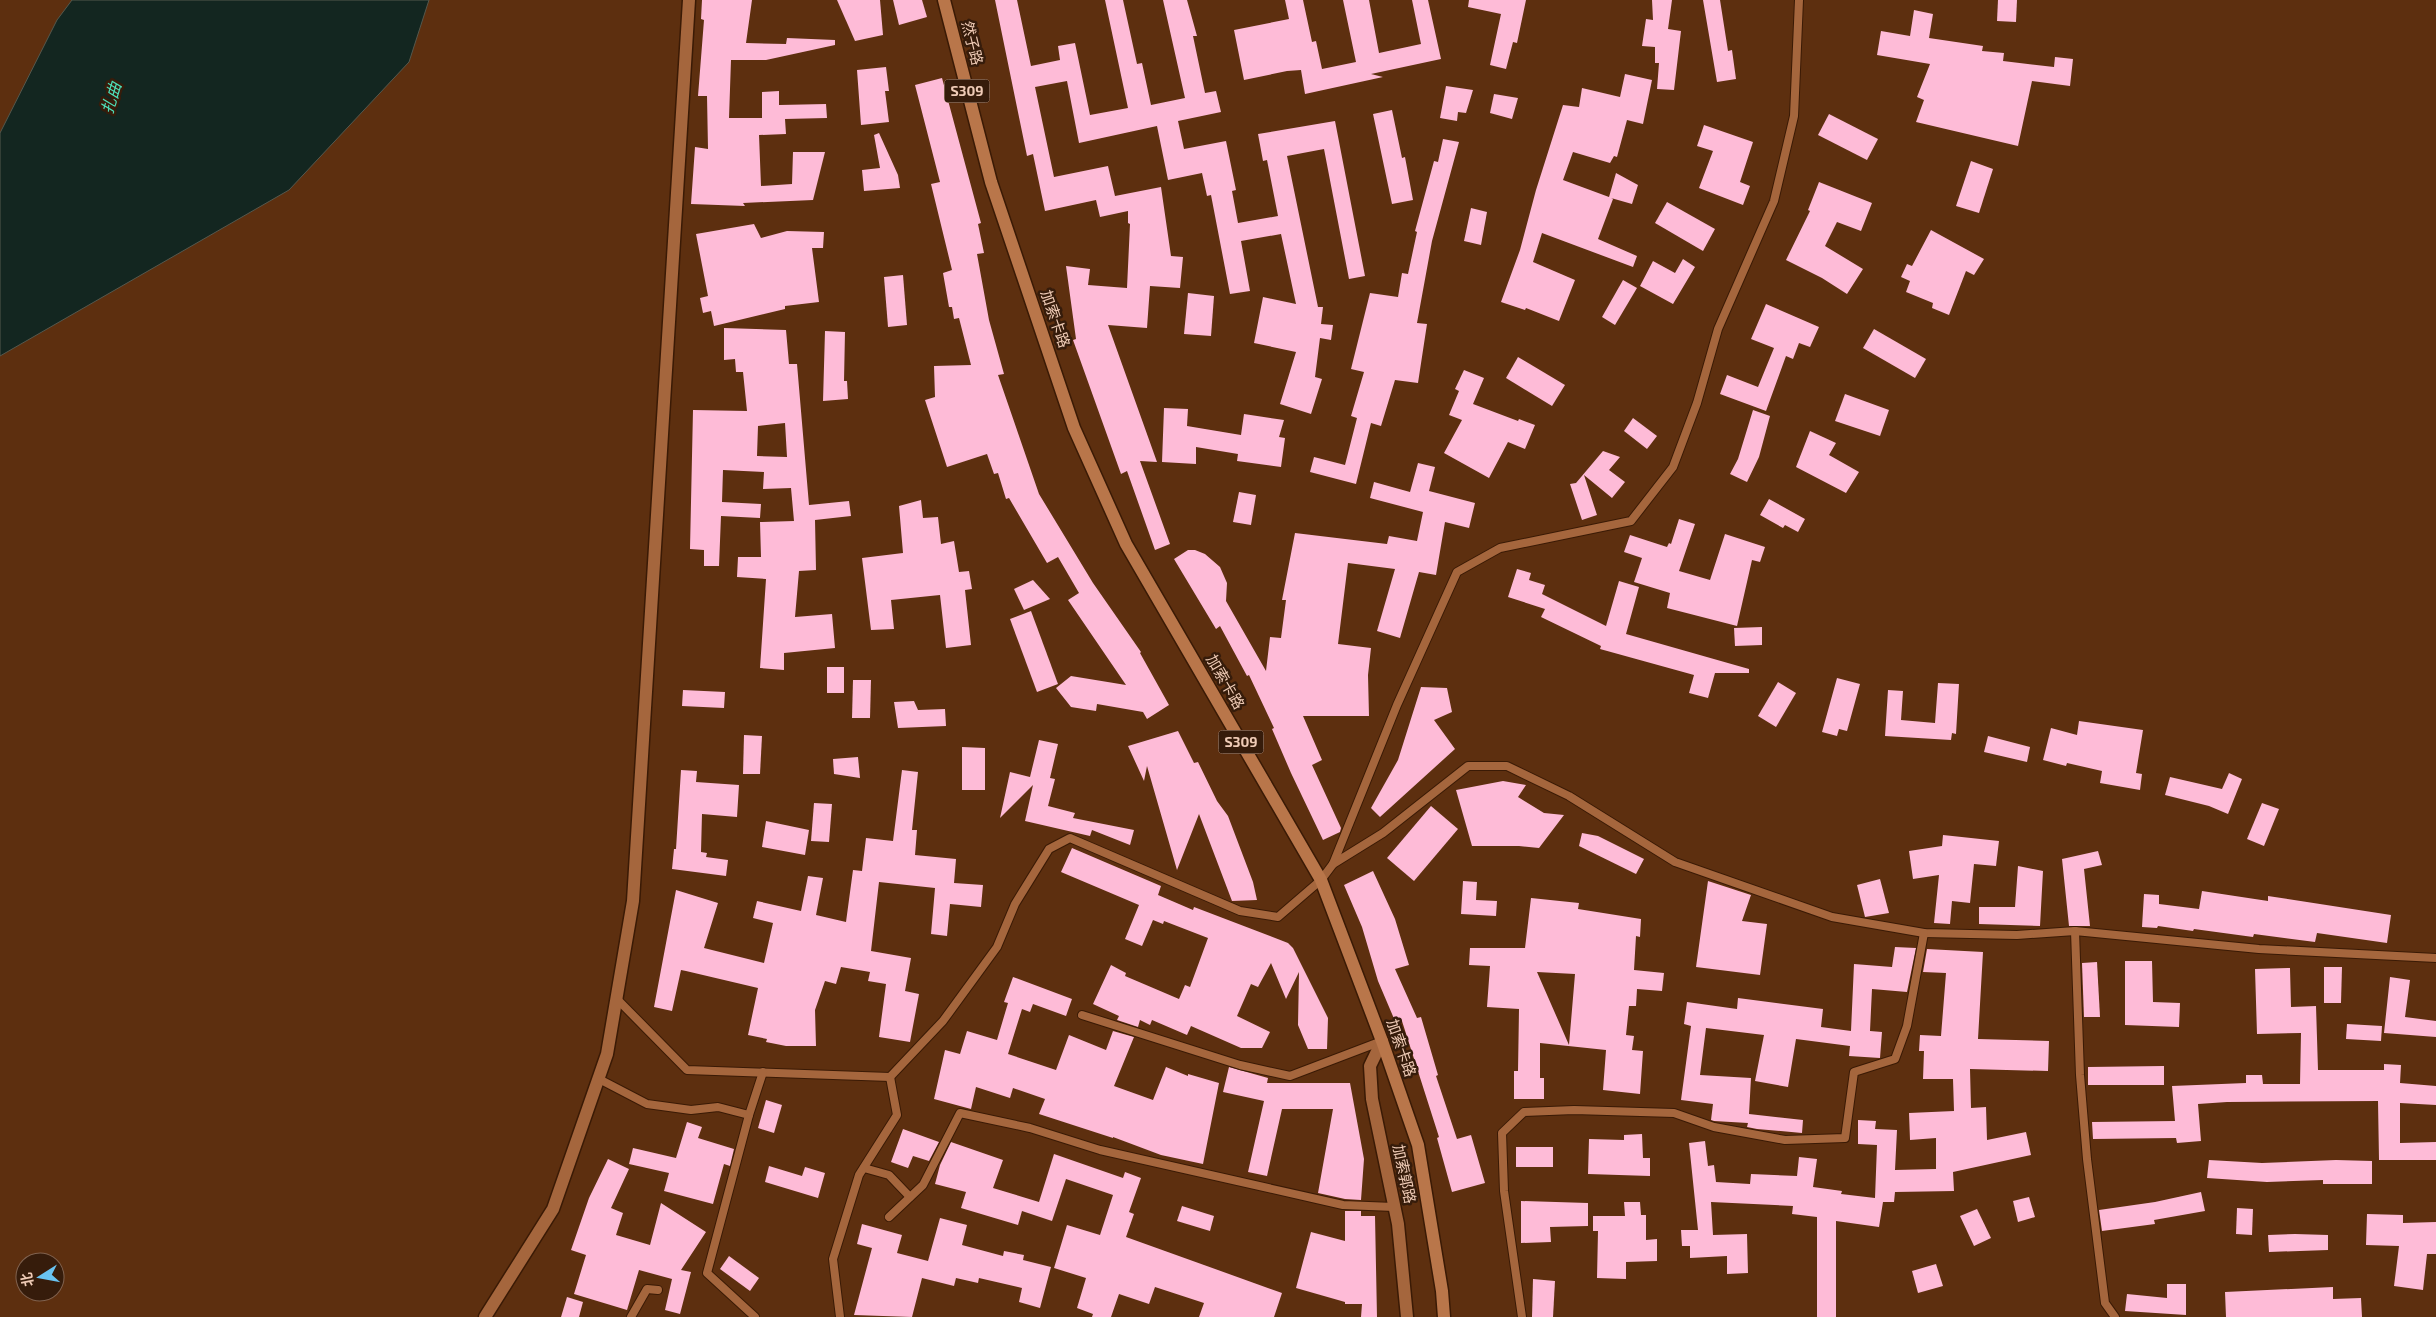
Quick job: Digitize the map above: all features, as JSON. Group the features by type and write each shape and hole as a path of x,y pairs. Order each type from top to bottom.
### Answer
{"main road":[{"name":"然子路","path":"944,0 990,182"},
{"name":"加索卡路","path":"990,182 1074,428 1126,544 1321,880 1382,1041 1418,1145 1442,1291 1444,1317"}],"street":[{"path":"485,1317 553,1209 607,1054 634,901 689,0"},
{"name":"加索郭路","path":"1382,1041 1370,1066 1372,1099 1398,1224 1407,1317"}],"lane":[{"path":"617,999 688,1070 890,1077 944,1020 997,947 1015,904 1049,849 1070,838 1240,911 1278,917 1321,880 1333,864 1397,704 1457,572 1500,548 1631,521 1674,466 1697,403 1718,329 1774,200 1794,116 1799,0"},
{"path":"1333,864 1383,833 1468,766 1507,766 1569,796 1675,862 1832,917 1924,933 2017,935 2075,931 2259,949 2436,958"},
{"path":"2075,931 2080,1075 2087,1160 2105,1302 2115,1317"},
{"path":"1522,1317 1504,1191 1502,1133 1524,1112 1574,1110 1674,1113 1714,1127 1785,1140 1845,1138 1854,1072 1895,1059 1908,1026 1924,933"},
{"path":"1082,1015 1240,1065 1290,1076 1382,1041"},
{"path":"755,1317 708,1273 749,1115 763,1072"},
{"path":"840,1317 833,1259 860,1175 897,1115 890,1077"},
{"path":"598,1079 647,1104 691,1110 718,1107 749,1115"},
{"path":"889,1217 923,1184 960,1114 1030,1128 1100,1150 1343,1205 1394,1207"},
{"path":"864,1168 889,1175 910,1197"},
{"path":"631,1317 647,1289 658,1290"}],"water":[{"name":"扎曲","path":"72,0 429,0 409,62 289,190 0,356 0,133 57,20"}],"building":[{"path":"702,0 752,0 746,43 786,44 787,38 835,40 835,45 766,60 731,60 729,118 762,118 762,92 779,91 779,105 826,104 827,118 785,119 786,134 759,135 761,186 792,184 793,152 825,152 813,200 743,203 745,206 691,204 695,147 708,149 707,96 698,96 704,20 701,19"},
{"path":"837,0 880,0 883,35 855,41"},
{"path":"893,0 922,0 927,17 899,25"},
{"path":"995,0 1017,0 1031,66 1060,60 1058,46 1075,43 1090,115 1128,108 1105,0 1123,0 1137,64 1142,63 1151,105 1185,98 1163,0 1187,0 1197,36 1193,36 1205,93 1216,91 1221,112 1178,121 1184,149 1226,141 1236,190 1232,191 1238,223 1278,216 1267,160 1263,161 1258,134 1335,121 1365,276 1349,279 1324,149 1287,156 1318,307 1323,307 1321,324 1333,325 1331,340 1320,338 1315,377 1322,379 1311,414 1280,404 1296,352 1254,343 1263,297 1296,304 1281,234 1241,241 1250,291 1230,294 1211,195 1207,196 1202,173 1168,180 1157,126 1079,143 1067,81 1035,87 1054,177 1108,166 1115,196 1161,187 1171,256 1183,257 1180,288 1150,286 1147,328 1108,325 1157,462 1140,461 1170,544 1155,550 1127,471 1121,474 1073,340 1076,339 1066,266 1090,269 1088,285 1127,288 1130,224 1128,223 1128,211 1100,217 1096,200 1045,211 1033,154 1027,156"},
{"path":"1285,0 1303,0 1312,42 1316,41 1322,69 1356,62 1343,0 1369,0 1379,53 1421,44 1412,0 1428,0 1441,59 1371,74 1383,77 1305,94 1301,70 1244,80 1234,30 1289,19"},
{"path":"1469,0 1526,0 1517,43 1513,42 1506,69 1490,65 1501,14 1468,7"},
{"path":"1652,0 1672,0 1668,29 1681,31 1674,90 1657,89 1659,63 1655,63 1655,47 1642,46 1646,19 1653,20"},
{"path":"1703,0 1720,0 1728,51 1732,50 1736,79 1717,82"},
{"path":"1998,0 2017,0 2016,22 1997,21"},
{"path":"1914,10 1933,14 1929,38 1983,46 1982,51 2004,53 2003,61 2054,67 2055,57 2073,59 2070,86 2032,81 2018,146 1916,122 1924,100 1917,97 1930,64 1877,55 1881,31 1910,36"},
{"path":"886,67 889,91 885,91 889,122 861,125 857,70"},
{"path":"1625,74 1652,80 1643,124 1627,120 1617,157 1614,156 1610,163 1573,152 1563,180 1609,197 1616,173 1638,185 1632,204 1611,198 1613,199 1598,239 1637,256 1633,267 1542,233 1533,262 1575,280 1559,321 1526,308 1525,310 1501,302 1520,250 1536,190 1563,105 1579,107 1582,88 1620,97"},
{"path":"942,78 981,223 978,224 984,253 977,254 989,320 1004,374 998,375 1039,494 1093,583 1141,652 1169,705 1147,719 1143,712 1097,704 1096,711 1071,707 1056,688 1071,676 1126,685 1068,600 1079,593 1058,557 1047,563 1009,498 1006,499 998,473 994,474 987,454 947,467 925,400 935,397 934,366 971,365 959,318 954,319 952,307 949,307 943,273 952,270 931,184 940,182 915,85"},
{"path":"1446,86 1473,90 1466,113 1458,112 1457,121 1440,118"},
{"path":"1494,94 1518,98 1512,119 1490,113"},
{"path":"1392,110 1402,158 1405,157 1413,200 1392,204 1373,114"},
{"path":"1829,114 1878,139 1867,160 1818,135"},
{"path":"1704,125 1753,142 1740,182 1750,186 1743,205 1699,188 1713,151 1697,146"},
{"path":"879,133 898,175 900,188 864,191 862,170 880,168 874,135"},
{"path":"1443,139 1459,142 1432,241 1417,323 1427,324 1418,383 1395,380 1381,426 1371,423 1356,484 1310,472 1314,457 1345,465 1357,418 1351,416 1364,372 1351,369 1370,293 1398,297 1402,273 1408,274 1417,232 1415,231 1434,161 1438,162"},
{"path":"1971,161 1993,169 1979,213 1956,206"},
{"path":"1819,182 1872,203 1861,231 1837,222 1825,246 1863,269 1847,294 1822,278 1786,260 1810,211 1808,210"},
{"path":"1667,202 1715,229 1703,251 1655,223"},
{"path":"1471,208 1487,212 1481,245 1464,241"},
{"path":"754,224 761,238 787,231 824,232 823,248 812,248 819,302 785,306 785,309 714,326 711,311 703,313 700,298 708,296 696,234"},
{"path":"1931,230 1984,259 1974,275 1966,271 1949,315 1932,308 1933,303 1906,292 1910,281 1901,277 1907,264 1912,266"},
{"path":"1683,259 1695,267 1673,304 1640,286 1653,261 1675,273"},
{"path":"903,275 907,325 888,327 884,277"},
{"path":"1623,280 1637,288 1615,325 1602,317"},
{"path":"1188,293 1214,296 1211,336 1184,334"},
{"path":"1766,304 1819,327 1810,347 1799,343 1793,359 1786,356 1766,411 1720,394 1727,375 1758,387 1774,348 1751,339"},
{"path":"724,328 786,330 789,364 797,364 809,505 849,501 851,516 815,520 816,570 799,571 795,617 832,614 835,648 784,653 784,670 760,668 766,579 737,577 738,557 761,557 760,522 794,521 791,488 763,489 764,472 723,470 722,502 761,504 760,518 721,516 719,566 704,566 704,550 690,549 693,410 747,411 743,372 736,372 735,359 724,360","holes":["785,423 787,457 757,456 758,426"]},
{"path":"1874,329 1926,359 1915,378 1863,348"},
{"path":"825,331 845,332 844,381 847,381 848,399 823,401"},
{"path":"1518,357 1565,385 1552,406 1506,378"},
{"path":"1464,370 1484,378 1473,404 1518,421 1519,419 1535,425 1525,449 1508,442 1489,478 1444,453 1462,420 1449,415 1459,391 1455,389"},
{"path":"1845,394 1889,410 1880,436 1835,421"},
{"path":"1164,408 1188,409 1187,426 1241,435 1244,414 1284,420 1279,437 1285,438 1281,467 1237,461 1238,454 1196,447 1196,464 1162,462"},
{"path":"1753,410 1770,416 1759,457 1747,482 1730,474 1738,459"},
{"path":"1633,418 1657,436 1647,449 1624,431"},
{"path":"1810,431 1836,443 1829,455 1859,472 1846,493 1796,467"},
{"path":"1603,451 1620,457 1609,470 1625,482 1612,498 1584,475 1597,515 1582,520 1570,484 1576,483"},
{"path":"1418,463 1435,467 1429,491 1475,503 1469,528 1445,522 1436,575 1419,572 1400,638 1377,631 1395,569 1348,563 1338,644 1371,648 1368,675 1369,716 1303,716 1322,760 1312,765 1341,828 1340,832 1323,840 1291,773 1272,729 1274,728 1249,675 1247,676 1220,626 1216,629 1174,559 1188,550 1195,550 1205,554 1220,567 1227,583 1226,601 1266,671 1270,637 1281,638 1286,600 1282,600 1295,533 1387,544 1389,536 1417,541 1423,512 1370,498 1374,482 1410,492"},
{"path":"1239,492 1256,495 1251,525 1233,522"},
{"path":"1769,499 1805,519 1798,532 1785,525 1783,528 1760,515"},
{"path":"921,500 923,518 938,517 941,544 954,541 959,572 969,571 972,589 965,590 971,645 946,648 940,595 891,600 894,629 871,630 862,558 903,553 899,506"},
{"path":"1679,519 1695,524 1679,571 1710,580 1725,534 1765,547 1760,562 1752,560 1737,626 1667,608 1670,593 1634,582 1642,558 1624,552 1630,535 1667,547 1669,543 1671,544"},
{"path":"1517,569 1531,573 1529,580 1545,585 1542,594 1606,626 1619,581 1639,587 1626,634 1749,669 1749,673 1715,673 1708,698 1689,693 1694,675 1600,649 1601,646 1541,617 1545,609 1508,597"},
{"path":"1033,580 1050,599 1024,610 1014,589"},
{"path":"1031,611 1058,684 1037,692 1010,619"},
{"path":"1762,627 1762,645 1735,646 1734,628"},
{"path":"827,667 844,667 844,693 827,693"},
{"path":"1837,678 1860,684 1847,731 1839,729 1837,736 1822,732"},
{"path":"853,680 871,680 870,718 852,718"},
{"path":"1778,682 1796,693 1776,727 1758,716"},
{"path":"1938,683 1959,684 1956,734 1952,733 1951,740 1885,736 1888,690 1903,691 1901,720 1935,723"},
{"path":"1421,687 1447,688 1452,712 1434,720 1455,749 1380,817 1371,808 1398,760"},
{"path":"683,690 725,692 724,708 682,706"},
{"path":"914,701 918,710 945,709 946,726 898,728 894,702"},
{"path":"2079,721 2143,730 2136,773 2142,774 2140,790 2100,783 2102,771 2067,763 2066,766 2043,760 2051,728 2077,735"},
{"path":"1178,731 1194,763 1198,762 1217,801 1228,816 1253,882 1257,900 1232,901 1199,814 1177,870 1147,766 1144,781 1128,746"},
{"path":"744,735 762,736 760,774 743,774"},
{"path":"1988,736 2030,747 2027,762 1984,752"},
{"path":"1039,740 1058,744 1050,778 1055,779 1048,806 1075,813 1073,818 1134,830 1130,845 1092,830 1090,836 1025,821 1033,785 1000,818 1010,772 1030,777"},
{"path":"962,747 985,748 985,790 962,790"},
{"path":"858,757 860,778 834,774 833,759"},
{"path":"681,770 697,771 696,782 739,785 737,817 702,814 701,852 707,853 706,857 728,860 726,876 672,869 674,849 676,849"},
{"path":"902,770 918,772 912,830 917,830 915,855 956,859 954,883 983,885 981,907 950,904 947,936 931,934 935,888 879,882 871,951 911,958 905,991 919,994 910,1042 879,1037 886,984 868,981 870,972 841,967 836,984 825,981 815,1010 816,1046 786,1046 766,1042 767,1039 748,1035 758,988 681,970 672,1011 654,1007 676,890 718,903 704,948 764,963 773,923 753,918 757,901 801,911 808,876 823,878 816,915 846,922 853,870 862,871 866,838 893,841"},
{"path":"2229,773 2242,779 2228,814 2209,806 2165,795 2170,777 2222,789"},
{"path":"1503,781 1526,785 1518,797 1544,813 1564,815 1539,848 1472,846 1456,790"},
{"path":"814,803 832,804 829,842 811,841"},
{"path":"2262,803 2279,809 2264,846 2247,839"},
{"path":"1431,806 1458,829 1414,881 1387,858"},
{"path":"766,821 809,830 805,855 762,847"},
{"path":"1582,833 1598,836 1644,859 1636,874 1579,846"},
{"path":"1943,835 1999,841 1996,866 1974,864 1970,903 1952,901 1950,924 1934,923 1939,875 1913,879 1909,851 1942,846"},
{"path":"1072,848 1161,886 1158,895 1193,910 1194,907 1288,943 1293,948 1328,1018 1327,1049 1308,1049 1298,1025 1299,972 1286,999 1271,963 1258,987 1251,984 1237,1016 1270,1032 1262,1048 1241,1048 1191,1026 1187,1035 1152,1020 1150,1025 1140,1020 1138,1027 1117,1020 1119,1016 1093,1004 1111,965 1126,973 1125,976 1179,999 1185,985 1190,987 1208,938 1164,921 1163,924 1153,920 1142,946 1125,939 1139,905 1061,872"},
{"path":"2098,851 2102,865 2084,869 2090,926 2069,926 2062,859"},
{"path":"2018,866 2043,871 2040,926 1979,924 1979,907 2015,907"},
{"path":"1373,871 1395,919 1409,965 1395,969 1417,1018 1421,1017 1438,1075 1436,1076 1457,1139 1471,1135 1485,1183 1452,1192 1437,1138 1439,1137 1401,1018 1395,1021 1378,981 1362,927 1344,885"},
{"path":"1880,879 1889,913 1865,917 1857,885"},
{"path":"1463,881 1477,882 1476,900 1497,901 1496,916 1461,914"},
{"path":"1708,881 1751,895 1742,921 1767,924 1760,975 1696,967"},
{"path":"2202,891 2268,901 2268,896 2391,915 2387,943 2317,933 2315,942 2254,934 2253,937 2194,929 2193,931 2158,926 2157,928 2142,927 2144,894 2159,895 2159,904 2199,909"},
{"path":"1531,898 1579,903 1578,909 1641,919 1640,937 1636,936 1634,970 1664,973 1662,991 1637,989 1636,1006 1629,1006 1626,1035 1634,1036 1632,1050 1643,1051 1640,1094 1603,1090 1606,1050 1540,1043 1540,1078 1544,1078 1544,1099 1514,1099 1514,1071 1518,1071 1519,1009 1487,1007 1490,966 1469,965 1470,948 1525,948","holes":["1537,972 1575,974 1569,1045"]},
{"path":"1895,947 1916,948 1907,992 1872,989 1870,1031 1882,1032 1880,1058 1849,1056 1850,1046 1796,1039 1788,1087 1755,1081 1764,1035 1706,1028 1700,1075 1751,1078 1749,1114 1803,1120 1802,1133 1757,1129 1747,1127 1748,1123 1714,1121 1711,1120 1713,1104 1681,1100 1691,1026 1684,1024 1687,1002 1737,1009 1738,998 1823,1009 1821,1027 1851,1031 1854,964 1892,967"},
{"path":"1927,949 1983,952 1978,1039 2049,1041 2048,1071 1970,1069 1971,1108 1986,1107 1987,1140 2026,1132 2031,1155 1953,1172 1954,1191 1895,1192 1894,1202 1883,1202 1879,1227 1836,1221 1836,1317 1817,1317 1817,1217 1792,1214 1793,1206 1711,1202 1713,1235 1747,1234 1748,1273 1727,1274 1727,1256 1690,1258 1690,1246 1682,1246 1681,1230 1698,1230 1689,1143 1705,1141 1708,1166 1714,1165 1716,1182 1750,1184 1751,1174 1797,1176 1799,1157 1817,1159 1813,1187 1842,1191 1841,1194 1875,1198 1877,1145 1858,1144 1858,1120 1876,1121 1875,1129 1897,1130 1895,1170 1936,1169 1936,1138 1910,1140 1909,1113 1954,1111 1953,1079 1923,1079 1924,1051 1919,1051 1920,1035 1941,1036 1946,973 1923,972"},
{"path":"2125,961 2152,961 2153,1002 2180,1003 2179,1027 2125,1025"},
{"path":"2097,962 2100,1017 2084,1017 2082,963"},
{"path":"2324,967 2342,967 2341,1003 2324,1003"},
{"path":"2290,968 2291,1007 2316,1006 2318,1070 2384,1070 2384,1064 2401,1065 2400,1083 2436,1086 2436,1105 2400,1103 2400,1143 2436,1142 2436,1160 2379,1160 2378,1101 2227,1102 2198,1104 2201,1141 2177,1143 2176,1138 2093,1139 2092,1122 2175,1121 2172,1086 2246,1083 2246,1075 2262,1075 2263,1084 2300,1084 2301,1033 2257,1034 2255,969"},
{"path":"1013,977 1072,999 1066,1016 1033,1004 1030,1012 1022,1009 1008,1054 1056,1070 1069,1035 1106,1050 1113,1031 1134,1037 1114,1086 1153,1100 1166,1067 1188,1076 1188,1074 1219,1083 1203,1164 1161,1155 1113,1137 1039,1114 1045,1099 1013,1088 1010,1098 976,1087 971,1109 934,1099 945,1050 960,1054 967,1031 997,1040 1008,1003 1004,1002"},
{"path":"2390,977 2410,980 2405,1017 2436,1021 2436,1037 2384,1033"},
{"path":"2347,1024 2382,1026 2381,1041 2346,1039"},
{"path":"2164,1066 2164,1085 2088,1085 2088,1067"},
{"path":"1229,1067 1268,1078 1267,1083 1350,1083 1364,1159 1361,1200 1345,1199 1318,1193 1333,1109 1282,1109 1267,1176 1248,1172 1264,1101 1223,1092"},
{"path":"766,1100 782,1105 774,1133 758,1128"},
{"path":"687,1122 702,1127 698,1138 734,1149 730,1166 724,1164 713,1204 664,1191 669,1173 629,1164 633,1148 676,1158"},
{"path":"903,1129 939,1142 929,1161 913,1156 908,1168 891,1162"},
{"path":"1642,1134 1643,1158 1650,1158 1650,1176 1588,1174 1589,1139 1624,1140 1624,1135"},
{"path":"951,1142 1003,1160 993,1188 1039,1202 1054,1154 1123,1178 1125,1172 1141,1178 1129,1212 1134,1214 1126,1237 1282,1293 1274,1317 1199,1317 1204,1303 1155,1287 1149,1304 1119,1294 1111,1317 1092,1317 1093,1314 1077,1308 1086,1278 1054,1268 1067,1225 1100,1235 1113,1195 1066,1179 1052,1221 1022,1211 1018,1225 961,1208 966,1192 935,1184 940,1165"},
{"path":"1516,1147 1553,1147 1553,1167 1516,1167"},
{"path":"608,1159 629,1169 611,1208 623,1213 616,1235 650,1245 661,1203 706,1232 681,1270 691,1272 680,1314 665,1310 672,1279 639,1270 627,1310 574,1294 586,1255 571,1250 589,1198"},
{"path":"2209,1160 2262,1163 2336,1160 2372,1161 2372,1184 2323,1184 2323,1180 2267,1182 2207,1178"},
{"path":"769,1166 802,1176 805,1167 825,1173 818,1198 765,1182"},
{"path":"2201,1192 2205,1211 2154,1220 2155,1224 2102,1231 2099,1210 2155,1202"},
{"path":"2029,1197 2035,1217 2018,1222 2013,1201"},
{"path":"1521,1201 1588,1203 1588,1226 1550,1227 1551,1242 1521,1243"},
{"path":"1624,1202 1640,1202 1641,1215 1646,1215 1646,1240 1657,1239 1657,1261 1626,1262 1626,1279 1597,1278 1598,1231 1593,1231 1593,1216 1625,1216"},
{"path":"1182,1206 1214,1216 1210,1231 1177,1221"},
{"path":"2237,1208 2253,1209 2252,1235 2236,1234"},
{"path":"1977,1209 1991,1238 1974,1246 1960,1216"},
{"path":"1345,1211 1361,1211 1361,1216 1375,1216 1377,1317 1361,1317 1362,1304 1345,1304 1345,1302 1296,1288 1311,1232 1345,1241"},
{"path":"2367,1214 2403,1215 2403,1223 2436,1222 2436,1254 2427,1254 2423,1290 2394,1286 2399,1246 2366,1245"},
{"path":"940,1218 967,1225 962,1245 1003,1256 1004,1251 1024,1255 1023,1260 1051,1267 1040,1308 1019,1302 1022,1288 979,1278 978,1283 956,1278 954,1286 922,1278 912,1317 854,1315 872,1248 857,1244 862,1224 902,1235 897,1253 928,1261"},
{"path":"2268,1235 2328,1235 2328,1250 2269,1252"},
{"path":"729,1256 759,1278 750,1291 720,1269"},
{"path":"1936,1264 1943,1286 1918,1293 1912,1271"},
{"path":"1533,1279 1555,1281 1553,1317 1532,1317"},
{"path":"2167,1284 2186,1284 2186,1315 2125,1311 2127,1294 2167,1298"},
{"path":"2333,1287 2333,1299 2361,1298 2362,1317 2226,1317 2225,1292"},
{"path":"567,1297 583,1302 579,1317 561,1317"}]}
